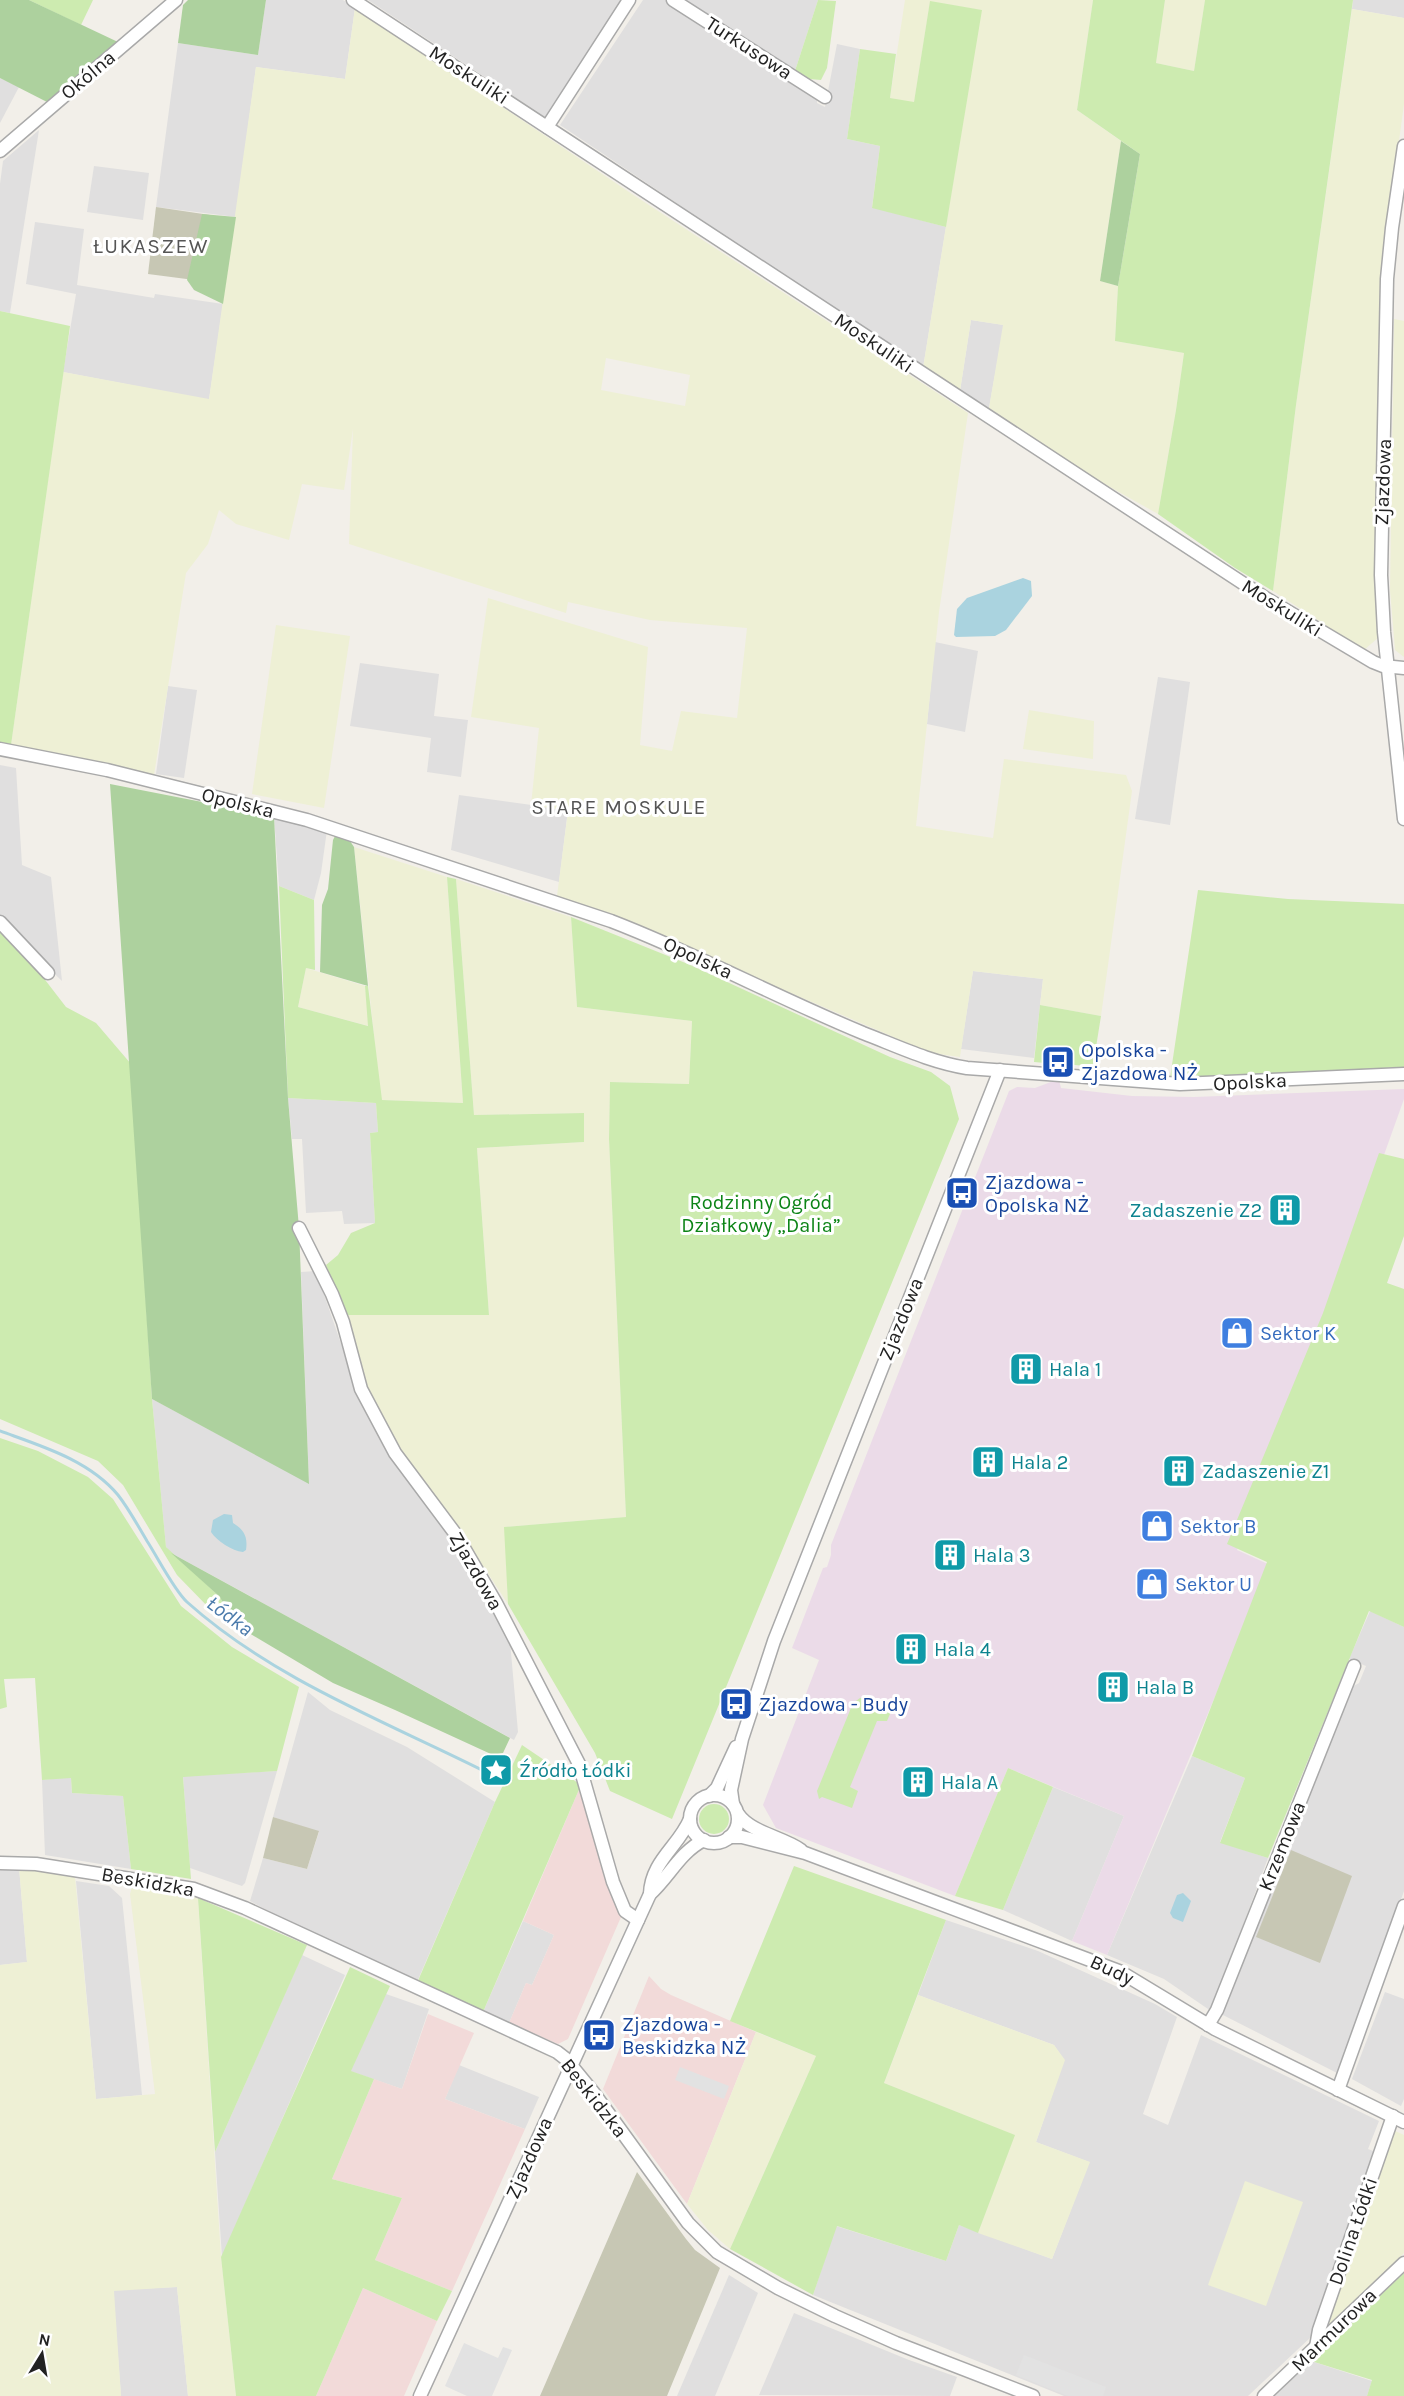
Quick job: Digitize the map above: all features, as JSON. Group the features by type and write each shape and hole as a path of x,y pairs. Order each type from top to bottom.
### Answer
{"street":[{"name":"Okólna","path":"0,151 176,0"},
{"name":"Moskuliki","path":"353,0 1267,599 1364,658 1388,666 1404,668"},
{"path":"548,127 629,0"},
{"name":"Turkusowa","path":"674,0 825,97"},
{"name":"Zjazdowa","path":"1404,146 1387,279 1381,575 1404,819"},
{"name":"Opolska","path":"0,749 107,770 306,820 621,924 659,939 838,1022 936,1062 967,1068 1180,1084 1404,1074"},
{"path":"0,922 48,973"},
{"name":"Zjazdowa","path":"735,1809 732,1790 742,1739 777,1633 1000,1070"},
{"name":"Zjazdowa","path":"299,1228 332,1294 343,1322 361,1389 395,1454 463,1546 496,1603 579,1764 617,1891 625,1911 638,1920"},
{"name":"Krzemowa","path":"1208,2025 1217,2010 1354,1666"},
{"name":"Zjazdowa","path":"709,1796 717,1788 742,1739"},
{"path":"709,1796 720,1796 735,1809 736,1829 729,1838 714,1843 704,1840 696,1833 690,1819 696,1804 709,1796"},
{"name":"Budy","path":"735,1809 747,1823 791,1843 804,1853"},
{"name":"Zjazdowa","path":"650,1894 650,1881 656,1868 690,1819"},
{"name":"Budy","path":"729,1838 742,1837 804,1853 1119,1971 1208,2025 1398,2119"},
{"name":"Zjazdowa","path":"420,2396 650,1894 680,1859 704,1840"},
{"name":"Beskidzka","path":"0,1863 36,1864 194,1889 245,1908 538,2043 561,2055 571,2066 593,2092 688,2223 717,2252 778,2288 826,2312 896,2343 1034,2396"},
{"path":"1338,2090 1404,1906"},
{"name":"Dolina Łódki","path":"1316,2347 1322,2323 1398,2119"},
{"name":"Marmurowa","path":"1264,2396 1404,2263"}],"shaded area":[{"path":"266,0 343,0 355,8 345,79 256,67 236,217 156,207 178,43 258,55"},
{"path":"368,0 621,0 545,117"},
{"path":"643,0 665,0 817,97 817,103 825,107 837,44 860,49 847,139 880,146 872,207 946,227 923,368 560,125"},
{"path":"682,0 818,0 794,74"},
{"path":"905,0 1093,0 1077,110 1121,141 1100,281 1118,286 1115,341 1184,353 1158,514 1094,478 989,408 1003,325 971,320 960,391 923,368 981,10 930,2 914,103 890,98"},
{"path":"1165,0 1205,0 1194,71 1156,63"},
{"path":"1353,0 1404,0 1404,18 1352,9"},
{"path":"355,8 632,194 968,413 939,612 916,826 993,838 1004,759 1126,775 1132,791 1101,1016 1040,1005 1043,979 973,971 960,1057 924,1052 692,951 557,896 568,811 531,805 539,728 471,717 488,598 648,647 640,745 672,751 681,711 737,718 747,628 650,620 568,602 566,613 349,544 353,429 344,490 302,484 289,540 236,524 219,510 208,544 186,573 154,775 11,745 63,372 209,399 256,67 345,79","holes":["606,358 690,375 685,406 601,390"]},
{"path":"1352,9 1404,18 1404,104 1381,274 1376,592 1379,637 1364,650 1273,591 1296,405"},
{"path":"0,78 19,87 0,123"},
{"path":"39,130 10,313 0,311 0,184 3,161"},
{"path":"94,166 149,173 143,220 87,212"},
{"path":"156,207 210,215 202,281 148,274"},
{"path":"35,222 84,229 77,285 154,298 155,294 223,304 209,400 63,372 76,294 26,284"},
{"path":"1394,319 1404,321 1404,657 1395,650 1390,590"},
{"path":"971,320 1004,325 989,408 960,391"},
{"path":"276,625 350,636 324,808 252,794"},
{"path":"935,642 978,651 965,732 927,724"},
{"path":"360,663 439,674 434,716 468,720 461,777 427,772 431,738 350,726"},
{"path":"1158,677 1190,682 1170,825 1135,819"},
{"path":"168,686 197,690 184,778 156,774"},
{"path":"1029,710 1094,721 1093,759 1023,749"},
{"path":"0,765 16,768 22,865 51,877 62,981 26,946 0,914"},
{"path":"459,795 568,810 559,882 451,850"},
{"path":"274,816 327,830 321,873 314,900 279,886"},
{"path":"354,847 447,877 463,1103 381,1100"},
{"path":"456,879 571,917 577,1007 692,1021 689,1084 610,1082 609,1139 626,1517 505,1527 508,1604 462,1534 399,1450 368,1392 346,1315 489,1315 477,1148 584,1142 583,1113 474,1115"},
{"path":"306,968 365,986 369,1026 298,1007"},
{"path":"973,971 1043,979 1034,1058 961,1049"},
{"path":"1059,1080 1061,1088 1132,1096 1194,1097 1404,1089 1404,1099 1316,1345 1237,1550 1270,1565 1107,1955 1072,1941 1124,1816 1008,1768 955,1896 776,1828 763,1805 819,1660 792,1648 823,1568 827,1567 831,1545 1009,1091 1017,1087 1035,1088"},
{"path":"288,1098 376,1103 378,1132 370,1133 375,1223 344,1224 342,1211 306,1213 302,1139 292,1139"},
{"path":"316,1271 360,1399 372,1424 430,1511 455,1536 477,1583 510,1641 518,1732 514,1740 171,1553 166,1547 152,1399 309,1483 301,1272"},
{"path":"1370,1611 1404,1627 1404,1891 1339,2074 1221,2014 1352,1687 1359,1683 1366,1666 1349,1659"},
{"path":"308,1692 330,1710 407,1747 495,1802 417,1982 291,1923 250,1901 263,1858 307,1869 319,1832 273,1817"},
{"path":"1192,1756 1245,1778 1220,1842 1268,1858 1211,2011 1164,1979 1107,1955"},
{"path":"277,1771 245,1883 242,1886 190,1868 183,1776"},
{"path":"71,1777 72,1793 123,1796 131,1869 45,1855 42,1780"},
{"path":"581,1785 621,1917 568,2039 558,2044 509,2023 526,1983 532,1985 554,1935 523,1921"},
{"path":"1053,1787 1124,1816 1072,1941 1003,1910"},
{"path":"273,1817 319,1831 307,1869 263,1858"},
{"path":"1291,1850 1352,1876 1320,1963 1256,1937"},
{"path":"0,1867 19,1867 27,1962 0,1965"},
{"path":"19,1867 75,1877 96,2099 155,2094 130,1894 132,1887 141,1884 198,1898 221,2257 236,2396 188,2396 177,2287 114,2291 121,2396 0,2396 0,1965 27,1962"},
{"path":"76,1881 109,1886 122,1898 142,2095 96,2099"},
{"path":"946,1920 1038,1951 1155,2004 1177,2017 1143,2114 1168,2125 1201,2035 1379,2121 1368,2149 1376,2152 1311,2337 1248,2396 1064,2396 813,2295 836,2226 946,2261 959,2225 1052,2259 1089,2162 1036,2142 1064,2060 1054,2045 918,1995"},
{"path":"523,1921 554,1935 532,1985 526,1983 509,2023 483,2012"},
{"path":"302,1955 345,1975 222,2257 215,2152"},
{"path":"649,1976 661,1989 671,1995 756,2032 687,2204 603,2089"},
{"path":"1385,1992 1404,1999 1404,2099 1401,2106 1352,2079"},
{"path":"386,1994 429,2009 402,2089 350,2071"},
{"path":"918,1995 1054,2045 1065,2060 1036,2142 1090,2162 1052,2259 978,2233 1014,2135 884,2083"},
{"path":"428,2014 474,2033 445,2099 525,2129 452,2291 375,2260 402,2198 332,2179 374,2079 402,2089"},
{"path":"756,2032 816,2056 730,2249 708,2230 687,2204"},
{"path":"459,2065 539,2097 525,2129 445,2099"},
{"path":"680,2067 729,2086 724,2099 675,2080"},
{"path":"1393,2130 1404,2135 1404,2253 1328,2328 1325,2326"},
{"path":"637,2172 695,2250 720,2268 667,2396 540,2396"},
{"path":"1245,2181 1303,2202 1266,2306 1208,2285"},
{"path":"729,2275 758,2293 715,2396 677,2396"},
{"path":"177,2287 188,2396 121,2396 113,2290"},
{"path":"363,2288 437,2321 404,2396 316,2396"},
{"path":"794,2313 957,2377 950,2396 759,2395"},
{"path":"464,2343 498,2358 503,2347 512,2350 492,2396 467,2396 445,2386"},
{"path":"1024,2355 1106,2387 1103,2396 1068,2396 1016,2375"},
{"path":"1311,2361 1372,2381 1367,2396 1275,2396"}],"green space":[{"path":"0,0 29,0 118,42 56,98 47,102 0,78"},
{"path":"29,0 93,0 81,25"},
{"path":"188,0 266,0 258,55 178,43 183,5"},
{"path":"818,0 836,1 827,68 821,80 794,74"},
{"path":"1093,0 1165,0 1156,63 1194,71 1205,0 1353,0 1296,405 1273,591 1235,568 1158,514 1184,353 1115,341 1118,286 1140,154 1077,110"},
{"path":"930,1 982,10 946,227 872,208 880,146 847,139 860,49 896,54 890,98 914,102"},
{"path":"1121,141 1140,154 1118,286 1100,281"},
{"path":"202,214 236,217 223,304 194,290 187,280"},
{"path":"0,311 70,326 11,745 0,742"},
{"path":"110,784 274,816 288,1098 299,1228 309,1484 152,1399"},
{"path":"336,834 348,838 354,847 368,986 320,972 322,905 328,889 333,840"},
{"path":"447,877 456,879 474,1115 584,1113 584,1142 477,1148 489,1315 346,1315 326,1265 338,1255 351,1233 375,1223 370,1133 378,1132 376,1103 288,1098 279,886 314,900 315,970 306,968 298,1007 368,1026 365,986 368,986 382,1100 463,1103"},
{"path":"1198,890 1288,899 1404,904 1404,1067 1215,1078 1170,1078"},
{"name":"Rodzinny Ogród Działkowy „Dalia”","path":"571,917 688,964 890,1057 931,1072 950,1086 959,1119 672,1819 610,1791 595,1753 508,1604 504,1527 626,1517 609,1139 610,1082 689,1084 692,1021 577,1007"},
{"path":"0,931 39,972 66,1007 96,1023 131,1064 152,1399 166,1547 220,1597 229,1616 212,1611 177,1575 123,1485 98,1461 0,1419"},
{"path":"1040,1005 1101,1016 1092,1072 1086,1071 1086,1066 1064,1064 1064,1060 1057,1059 1056,1064 1034,1062"},
{"path":"1379,1153 1404,1159 1404,1236 1387,1283 1404,1289 1404,1627 1369,1611 1268,1858 1220,1843 1245,1778 1192,1756 1267,1562 1227,1544 1323,1313"},
{"path":"0,1438 38,1451 88,1477 113,1499 181,1606 232,1647 299,1687 277,1771 183,1777 191,1879 131,1869 123,1796 72,1793 71,1778 42,1780 35,1678 4,1679 7,1707 0,1709"},
{"path":"171,1553 510,1738 503,1753 493,1755 333,1683 244,1630 229,1616 220,1597"},
{"path":"868,1697 890,1705 892,1703 893,1707 887,1721 877,1721 850,1787 858,1791 852,1808 822,1797 819,1799 817,1791 853,1703 860,1698"},
{"path":"522,1745 581,1785 483,2012 417,1983"},
{"path":"1008,1768 1053,1787 1003,1910 955,1896"},
{"path":"714,1804 725,1808 729,1819 725,1830 714,1834 703,1830 699,1819 703,1808"},
{"path":"794,1866 946,1920 884,2083 1015,2135 978,2233 959,2225 946,2261 837,2226 813,2295 730,2249 816,2056 730,2021"},
{"path":"198,1898 307,1945 215,2152"},
{"path":"350,1967 390,1986 351,2071 374,2079 332,2179 402,2198 375,2260 452,2291 437,2321 363,2288 316,2396 236,2396 221,2257"},
{"path":"1404,2273 1404,2396 1367,2396 1372,2380 1311,2361"}],"water":[{"path":"1023,578 1031,581 1032,596 1006,630 995,636 956,637 954,635 957,609 967,598"},
{"path":"224,1514 232,1515 233,1523 244,1534 246,1550 243,1552 225,1545 211,1532 213,1520"},
{"path":"1183,1893 1191,1901 1183,1922 1173,1918 1170,1913 1177,1895"}],"waterway":[{"name":"Łódka","path":"0,1431 32,1442 79,1463 106,1483 126,1506 182,1597 221,1630 294,1677 332,1698 490,1774"}],"place":[{"name":"Opolska - Zjazdowa NŻ","path":"1058,1062"},
{"name":"Zjazdowa - Opolska NŻ","path":"962,1193"},
{"name":"Zadaszenie Z2","path":"1285,1210"},
{"name":"Sektor K","path":"1237,1333"},
{"name":"Hala 1","path":"1026,1369"},
{"name":"Hala 2","path":"988,1462"},
{"name":"Zadaszenie Z1","path":"1179,1471"},
{"name":"Sektor B","path":"1157,1526"},
{"name":"Hala 3","path":"950,1555"},
{"name":"Sektor U","path":"1152,1584"},
{"name":"Hala 4","path":"911,1649"},
{"name":"Hala B","path":"1113,1687"},
{"name":"Zjazdowa - Budy","path":"736,1704"},
{"name":"Źródło Łódki","path":"496,1770"},
{"name":"Hala A","path":"918,1782"},
{"name":"Zjazdowa - Beskidzka NŻ","path":"599,2035"}],"district":[{"name":"ŁUKASZEW","path":"151,246"},
{"name":"STARE MOSKULE","path":"619,807"}]}
